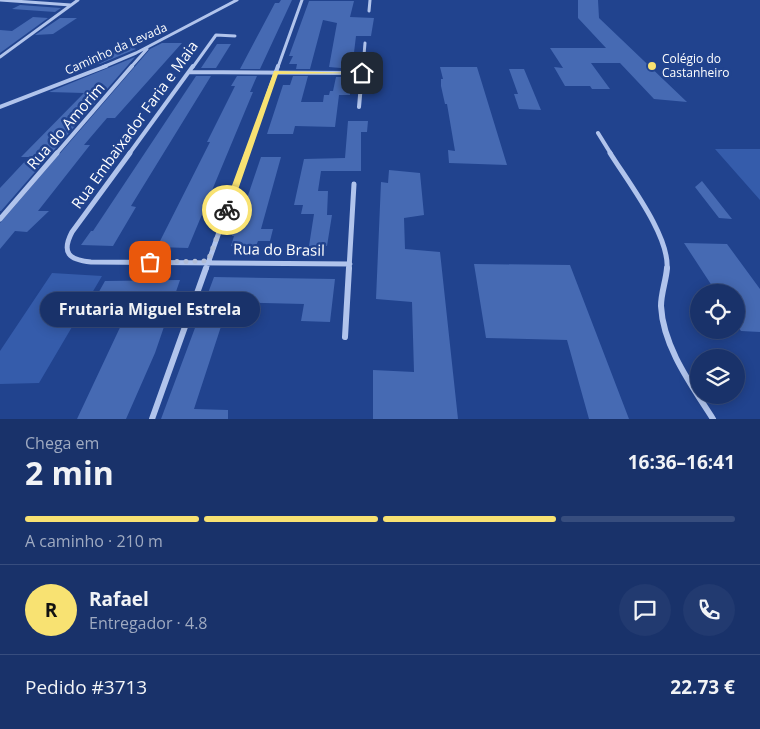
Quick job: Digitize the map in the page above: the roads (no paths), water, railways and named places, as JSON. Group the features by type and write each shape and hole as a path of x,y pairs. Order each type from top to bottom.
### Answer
{"street":[{"path":"0,0 71,5"},
{"path":"0,57 78,0"},
{"name":"Caminho da Levada","path":"0,107 60,85 148,48 237,0"},
{"path":"152,419 302,0"},
{"path":"370,0 370,11"},
{"name":"Rua Embaixador Faria e Maia","path":"66,247 72,232 216,35 235,36"},
{"path":"359,107 365,43"},
{"name":"Rua do Amorim","path":"0,218 148,48"},
{"path":"189,72 362,73"},
{"path":"598,133 660,233 667,254 668,271 662,287 660,307 667,332 679,362 713,419"},
{"path":"345,338 354,184"},
{"name":"Rua do Brasil","path":"66,247 67,253 73,259 81,262 208,261 350,264"}],"place":[{"name":"Colégio do Castanheiro","path":"652,66"},
{"name":"Frutaria Miguel Estrela","path":"150,262"}]}
